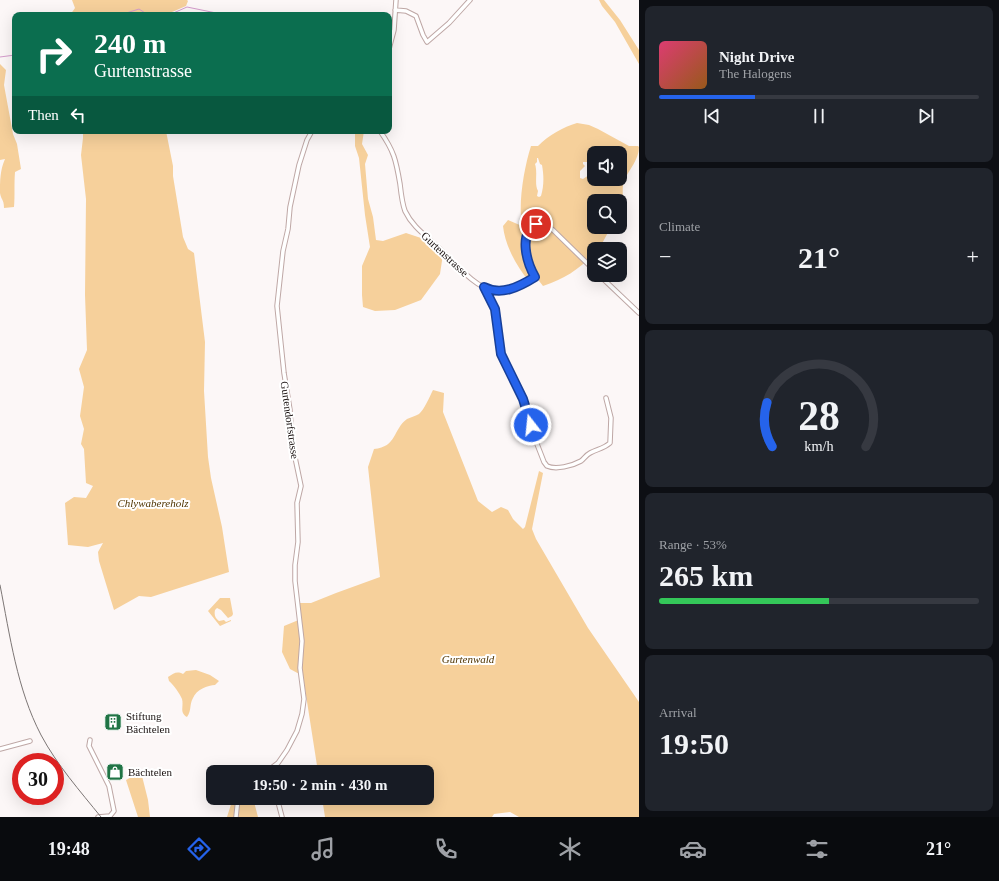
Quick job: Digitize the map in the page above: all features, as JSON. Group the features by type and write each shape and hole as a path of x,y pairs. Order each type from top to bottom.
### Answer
{"street":[{"path":"392,37 394,30 396,0"},
{"path":"395,10 406,11 416,16 423,35 428,42 449,23 470,0"},
{"name":"Gurtendorfstrasse","path":"276,765 287,750 297,731 302,714 304,699 300,668 302,641 295,581 295,565 298,542 297,503 301,486 292,443 290,410 284,373 277,302 290,207 299,165 310,134"},
{"name":"Gurtenstrasse","path":"382,134 394,155 404,206 410,219 420,232 440,248 459,269 484,287 499,291 522,284 535,277 531,268 526,242 529,230 533,225 546,225 587,263"},
{"path":"606,282 639,313"},
{"path":"484,287 495,309 501,354 525,405 537,444 547,466 554,468 574,464 581,461 590,453 604,448 610,443 611,418 606,398"},
{"path":"90,740 89,746 109,786 114,811 110,816 98,817"},
{"path":"0,749 30,741"},
{"path":"236,817 237,805"},
{"path":"279,805 282,817"}],"green space":[{"path":"72,0 188,1 186,6 172,12 72,12 75,8"},
{"path":"599,0 604,0 620,20 639,50 639,64 615,22"},
{"path":"0,64 6,70 4,85 12,134 17,144 21,169 15,172 14,207 4,208 4,203 0,193 0,180 5,159 0,160"},
{"path":"577,123 589,125 629,146 638,146 639,152 627,175 627,146 587,146 587,162 583,162 585,166 580,171 580,178 583,179 587,176 587,186 623,186 623,194 587,194 587,234 607,234 603,242 587,242 587,260 582,265 558,280 543,286 536,277 529,281 520,269 509,248 503,226 508,220 522,226 522,186 531,146 538,146 561,129","holes":["538,158 540,164 542,165 543,177 542,192 541,196 539,197 537,196 538,191 536,185 535,164"]},
{"name":"Chlywabereholz","path":"83,134 167,134 173,166 173,176 183,237 188,249 194,253 205,342 204,391 208,457 229,572 151,597 139,596 114,610 99,561 98,552 103,543 88,547 68,545 65,503 74,497 86,498 93,486 86,483 84,449 81,444 84,429 80,416 84,387 79,369 87,350 85,295 86,199 81,155"},
{"path":"355,134 364,134 362,144 368,155 365,164 368,199 373,217 376,240 383,241 406,233 427,240 443,254 440,274 421,300 395,310 375,311 363,307 362,266 370,247 359,158 355,146"},
{"name":"Gurtenwald","path":"433,390 444,393 443,412 478,501 492,512 501,507 508,510 513,519 523,529 525,527 539,471 543,473 532,529 536,539 588,628 639,702 639,817 519,817 510,812 494,814 492,817 325,817 323,805 434,805 434,765 317,765 303,676 290,669 282,652 284,626 301,619 299,603 311,603 380,577 368,467 374,449 387,445 403,423 407,419 419,414"},
{"path":"220,598 230,598 233,614 228,618 221,610 217,608 215,613 216,618 219,621 224,620 226,622 231,620 220,626 208,611"},
{"path":"196,670 210,675 219,681 215,685 199,690 192,701 187,717 182,711 182,699 169,681 168,677 176,673 183,674 186,671"},
{"path":"141,772 148,800 150,817 138,817 126,780"},
{"path":"231,805 255,805 258,817 227,817"}],"waterway":[{"path":"176,12 187,7 211,12"},
{"path":"130,12 139,9 144,12"},
{"path":"0,57 12,55"}],"railway":[{"path":"0,585 15,662 33,717 41,735 54,757 101,817"}],"place":[{"name":"Stiftung Bächtelen","path":"113,722"},
{"name":"Bächtelen","path":"115,772"}],"route":[{"path":"531,425 523,399 501,354 495,309 484,287 499,291 522,284 535,277 532,272 526,249 526,242 529,230 536,224"}]}
